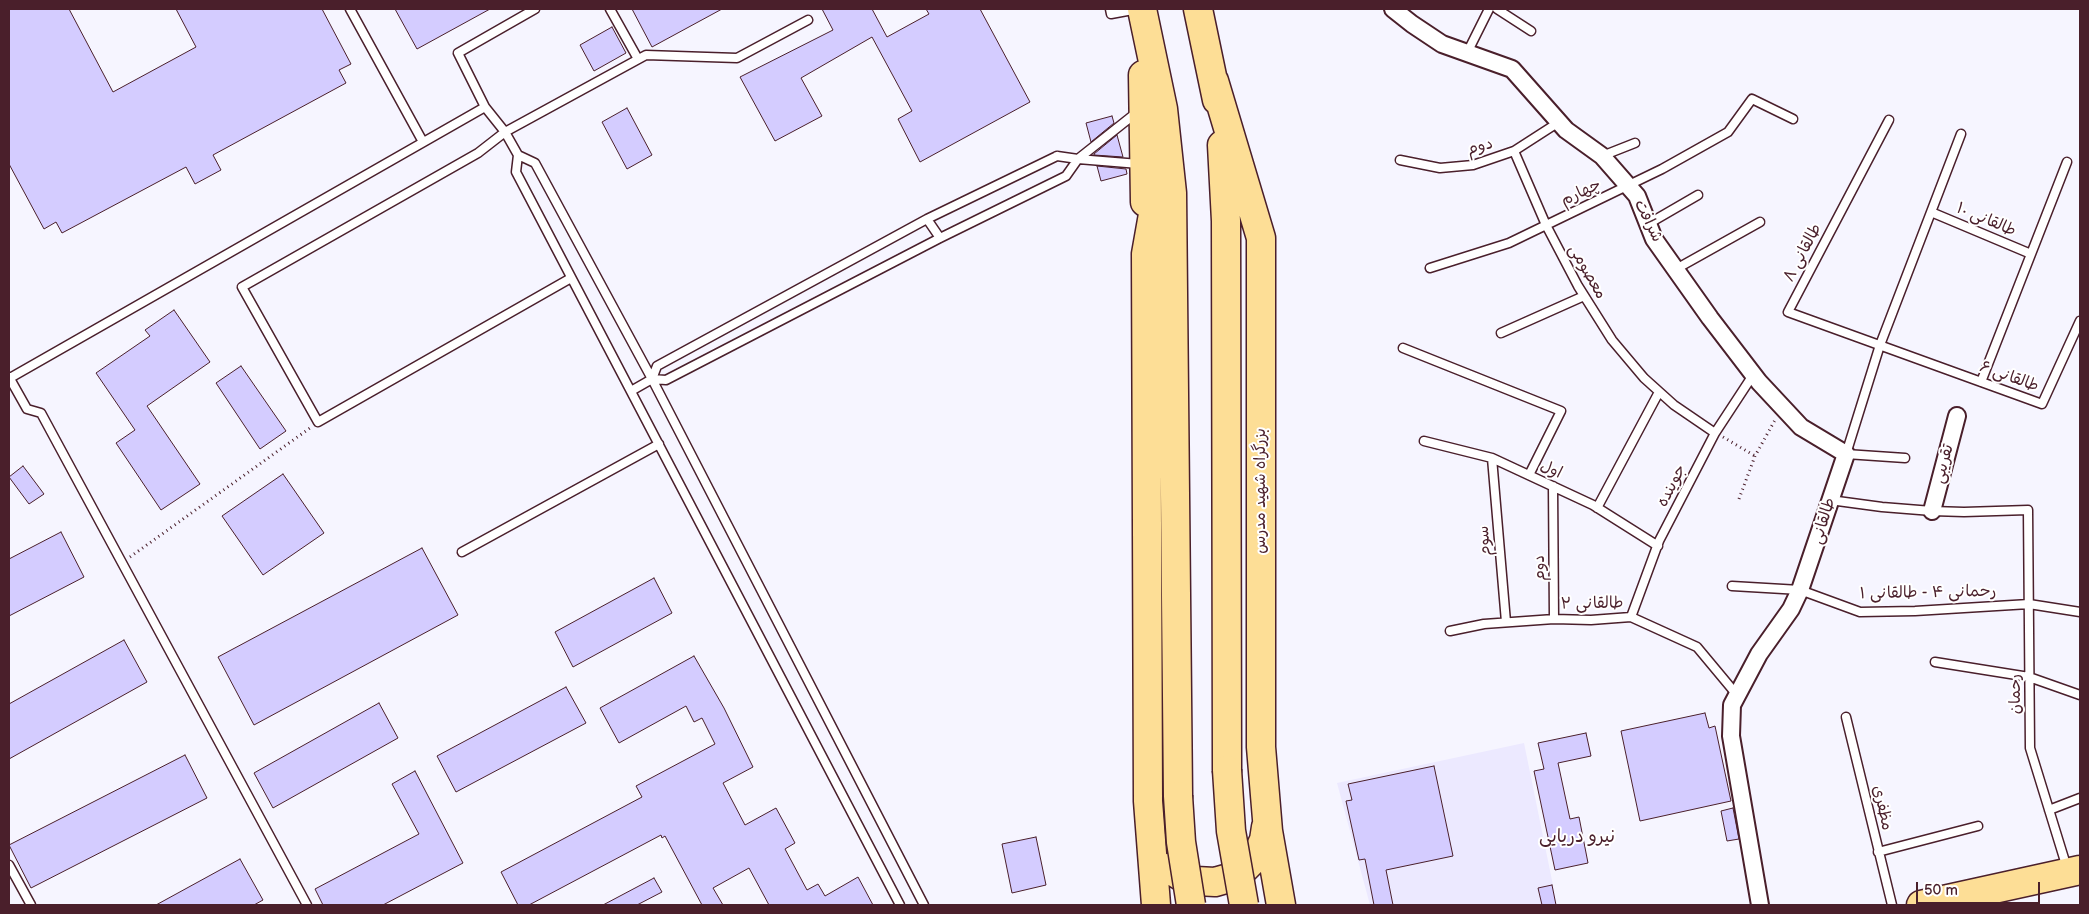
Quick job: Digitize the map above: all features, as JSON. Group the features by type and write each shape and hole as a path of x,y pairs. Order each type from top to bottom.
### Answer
{"highway":[{"path":"1142,9 1146,254 1148,801 1156,905"},
{"path":"1142,9 1167,137 1172,193 1178,796 1183,856 1191,905"},
{"name":"بزرگراه شهید مدرس","path":"1198,9 1214,81 1261,238 1261,747 1267,823 1281,905"},
{"name":"بزرگراه شهید مدرس","path":"1214,81 1224,165 1227,770 1231,831 1244,905"},
{"path":"1146,254 1167,137"},
{"path":"1150,837 1157,854 1174,872 1191,880 1215,882 1234,876 1253,861 1263,844 1267,823"},
{"path":"1921,905 2074,871"}],"street":[{"name":"شرافت","path":"1393,9 1442,44 1512,69 1566,130 1602,156 1637,196 1654,239 1753,375 1801,427 1846,454"},
{"name":"تقریبی","path":"1932,511 1957,416"},
{"name":"طالقانی","path":"1760,905 1731,736 1732,705 1759,654 1791,609 1800,590 1846,454"}],"lane":[{"path":"350,9 423,142"},
{"path":"535,9 458,53 485,107 505,132 518,155 535,163 652,379 924,905"},
{"path":"610,9 638,59"},
{"path":"1110,9 1110,14 1138,9"},
{"path":"1467,53 1489,9"},
{"path":"1497,9 1531,30"},
{"path":"572,278 318,422 242,287 478,153 505,132 646,55 737,58 808,20"},
{"name":"چهارم","path":"1430,268 1509,243 1662,169 1728,132 1752,99 1793,119"},
{"path":"306,905 41,414 27,409 9,378 485,107"},
{"path":"631,391 652,379 666,380 940,238 1066,176 1078,159 1144,107"},
{"name":"طالقانی ۸","path":"1880,345 1788,312 1889,120"},
{"name":"دوم","path":"1400,160 1440,168 1473,165 1514,151 1559,122"},
{"name":"طالقانی","path":"1846,454 1880,345 1961,134"},
{"path":"1602,156 1635,143"},
{"name":"معصومی","path":"1514,151 1546,225 1584,296 1612,340 1644,378 1674,406 1715,433"},
{"path":"518,155 516,172 900,905"},
{"path":"652,379 657,366 927,219 1056,156 1145,164"},
{"path":"1981,382 2066,162"},
{"path":"1648,224 1698,195"},
{"name":"طالقانی ۱۰","path":"1931,212 2031,254"},
{"path":"927,219 940,238"},
{"path":"1676,269 1760,222"},
{"path":"1500,333 1584,296"},
{"name":"طالقانی ۶","path":"1880,345 2042,404 2080,321"},
{"path":"1403,348 1561,411 1529,475"},
{"name":"جوینده","path":"1631,617 1658,546 1715,433 1753,375"},
{"path":"1597,508 1659,392"},
{"name":"اول","path":"1424,441 1492,458 1597,508 1658,546"},
{"path":"462,552 659,444"},
{"path":"1846,454 1905,458"},
{"name":"سوم","path":"1492,458 1506,622"},
{"name":"دوم","path":"1553,486 1554,618"},
{"path":"1830,500 1932,511"},
{"name":"رحمان","path":"1932,511 2028,510 2030,748 2049,810 2074,871"},
{"path":"1732,586 1800,590"},
{"name":"رحمانی ۴ - طالقانی ۱","path":"1800,590 1860,612 1915,611 2029,604 2080,612"},
{"name":"طالقانی ۲","path":"1450,631 1484,624 1554,618 1591,620 1631,617 1697,647 1737,696"},
{"path":"1935,662 2029,677 2080,695"},
{"name":"مظفری","path":"1846,717 1892,905"},
{"path":"2049,810 2080,798"},
{"path":"1878,852 1978,826"},
{"path":"9,865 31,905"}],"path":[{"path":"1739,499 1755,456 1782,407"},
{"path":"122,564 318,422"},
{"path":"1715,433 1755,456"}],"shaded area":[{"path":"1524,743 1557,905 1370,905 1337,783"}],"building":[{"path":"9,9 69,9 113,92 196,47 176,9 322,9 351,64 339,70 346,83 213,155 221,170 195,184 186,167 62,233 56,222 44,229 9,164"},
{"path":"395,9 490,9 417,49"},
{"path":"632,9 722,9 652,47"},
{"path":"822,9 872,9 887,37 929,14 926,9 980,9 1030,102 920,162 898,119 912,111 872,37 801,78 822,116 775,141 740,77 833,30"},
{"path":"612,27 626,53 594,71 580,45"},
{"path":"627,108 652,155 627,169 602,122"},
{"path":"1112,116 1114,123 1091,142 1086,123"},
{"path":"1117,135 1123,157 1094,155 1094,154"},
{"path":"1097,166 1126,169 1127,174 1101,181"},
{"path":"174,310 210,362 147,406 200,484 161,510 116,443 135,430 96,373 150,336 145,330"},
{"path":"241,366 286,431 260,449 216,383"},
{"path":"23,466 44,494 29,504 9,477"},
{"path":"283,474 324,533 263,575 222,516"},
{"path":"61,532 84,577 9,616 9,559"},
{"path":"422,548 458,615 254,725 218,657"},
{"path":"654,578 672,613 573,667 555,632"},
{"path":"124,640 147,682 9,759 9,704"},
{"path":"694,656 724,708 753,767 723,783 745,825 776,808 795,843 785,849 807,890 818,884 825,896 858,877 873,905 769,905 749,868 713,888 723,905 702,905 665,836 662,838 661,835 529,905 518,905 501,872 642,797 636,786 715,744 702,718 694,722 686,706 619,743 600,708"},
{"path":"566,687 586,723 456,792 437,756"},
{"path":"379,703 398,738 273,808 254,773"},
{"path":"1705,713 1709,728 1715,726 1731,801 1640,821 1621,731"},
{"path":"1586,733 1591,756 1558,763 1570,819 1579,817 1588,863 1555,870 1534,771 1544,769 1538,743"},
{"path":"185,755 207,798 31,888 9,845"},
{"path":"1434,766 1453,856 1386,870 1393,905 1374,905 1365,859 1359,860 1346,801 1352,800 1348,784"},
{"path":"415,771 463,863 383,905 323,905 315,889 419,834 392,784"},
{"path":"1733,808 1739,839 1727,841 1721,811"},
{"path":"1036,837 1046,885 1012,893 1002,844"},
{"path":"240,859 263,900 254,905 156,905"},
{"path":"654,878 662,892 637,905 603,905"},
{"path":"1552,885 1556,905 1542,905 1538,888"}],"district":[{"name":"نیرو دریایی","path":"1577,837"}]}
